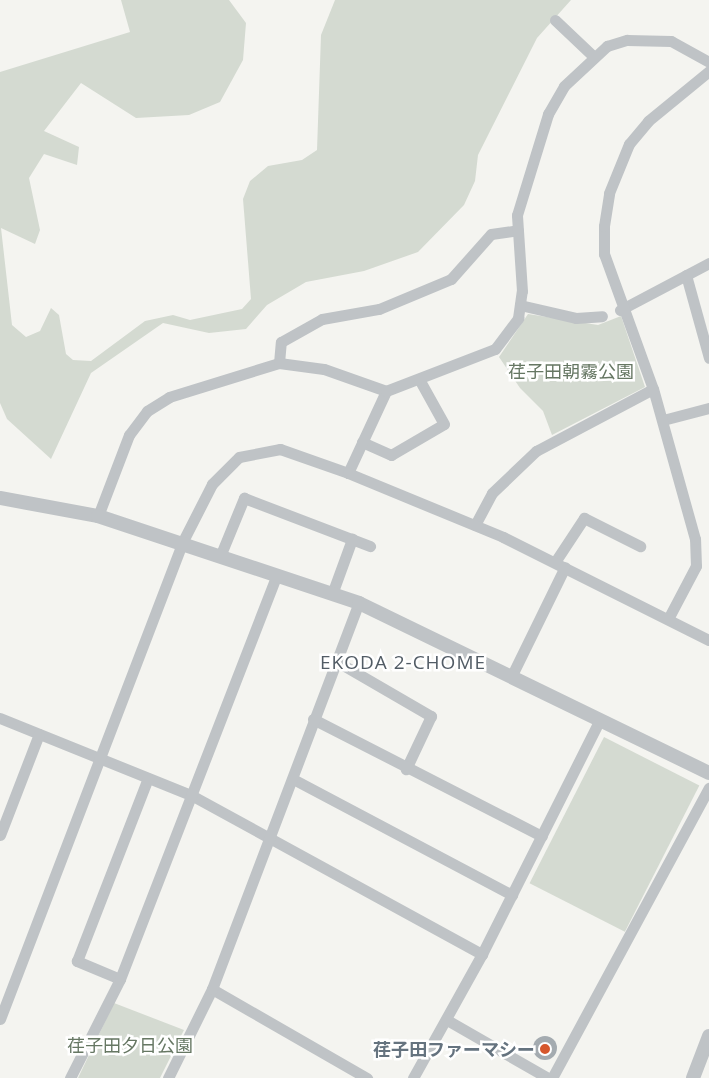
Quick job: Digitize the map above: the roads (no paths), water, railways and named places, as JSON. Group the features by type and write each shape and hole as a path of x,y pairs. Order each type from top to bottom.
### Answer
{"street":[{"path":"555,20 593,56"},
{"path":"98,516 129,435 147,412 169,397 279,363 324,369 386,391 495,349 518,318 520,305 518,230 523,189 548,114 564,86 593,56 607,46 652,37 671,40 709,62"},
{"path":"668,618 696,566 694,539 654,389 622,309 604,254 609,193 629,144 648,121 709,71"},
{"path":"279,363 281,342 322,319 379,309 451,279 491,234 518,230"},
{"path":"622,309 709,263"},
{"path":"686,275 709,358"},
{"path":"520,305 576,318 602,316"},
{"path":"362,442 391,454 444,424 419,379"},
{"path":"475,525 492,494 536,451 654,389"},
{"path":"348,473 386,391"},
{"path":"663,420 709,408"},
{"path":"0,1019 183,541 212,484 239,457 280,449 348,473 475,525 668,618 709,640"},
{"path":"0,498 98,516 183,541 359,603 512,675 709,773"},
{"path":"221,554 244,498 370,546"},
{"path":"512,675 560,565 584,518 640,546"},
{"path":"332,594 352,539"},
{"path":"70,1078 120,979 276,574"},
{"path":"168,1078 212,988 293,779 313,719 359,603"},
{"path":"336,661 431,716 406,769"},
{"path":"0,718 191,795 270,840 482,954"},
{"path":"313,719 406,769 542,836"},
{"path":"418,1076 482,954 600,719"},
{"path":"0,835 39,734"},
{"path":"120,979 77,962 148,778"},
{"path":"293,779 512,895"},
{"path":"552,1078 709,788"},
{"path":"212,988 366,1078"},
{"path":"447,1020 548,1078"},
{"path":"694,1078 709,1036"}],"place":[{"name":"荏子田ファーマシー","path":"545,1049"}],"district":[{"name":"EKODA 2-CHOME","path":"403,663"}],"park label":[{"name":"荏子田朝霧公園","path":"571,371"},
{"name":"荏子田夕日公園","path":"130,1045"}]}
